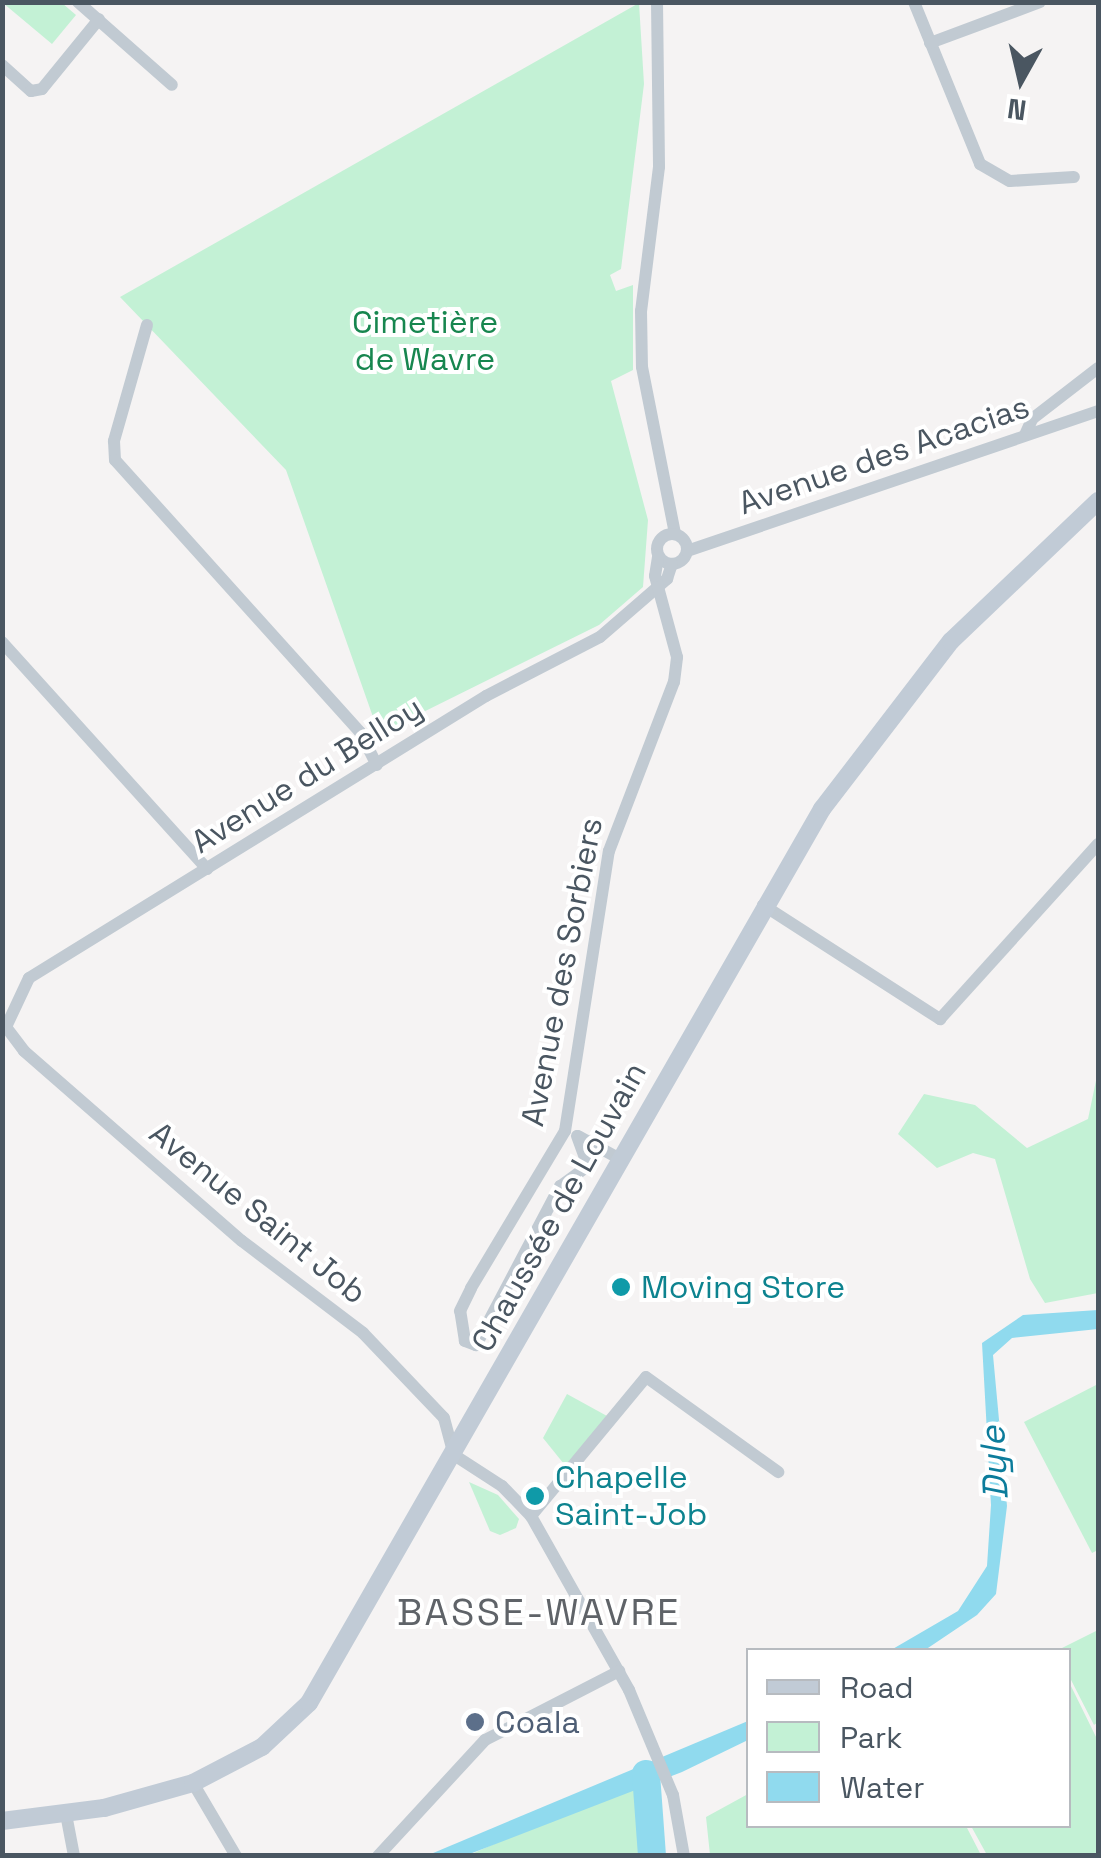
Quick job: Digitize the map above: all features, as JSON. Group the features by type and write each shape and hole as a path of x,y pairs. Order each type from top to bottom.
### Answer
{"main road":[{"name":"Chaussée de Louvain","path":"2,1820 66,1814 193,1783 262,1746 308,1704 454,1456 764,905 895,707 1032,558 1098,501"}],"street":[{"path":"78,2 172,85"},
{"path":"657,2 658,167 640,311 642,366 667,506 665,561 657,588"},
{"path":"914,2 980,164 1010,180 1074,177"},
{"path":"930,43 1040,2"},
{"path":"2,65 31,90 42,89 98,19"},
{"path":"147,325 114,441 115,460 360,732 377,765"},
{"path":"1025,435 1032,418 1098,368"},
{"name":"Avenue des Acacias","path":"687,550 1098,411"},
{"path":"665,561 687,550 668,536"},
{"name":"Avenue du Belloy","path":"4,1026 29,978 486,696 600,636 657,588"},
{"name":"Avenue des Sorbiers","path":"571,1133 588,1166 560,1186 476,1345 460,1332 460,1311 571,1133 610,851 674,682 676,644 657,588"},
{"path":"2,642 207,870"},
{"path":"764,905 940,1019 1098,844"},
{"name":"Avenue Saint Job","path":"4,1026 24,1051 242,1240 363,1333 444,1418 454,1456"},
{"path":"571,1133 620,1159"},
{"path":"531,1516 646,1376 778,1472"},
{"path":"454,1456 502,1486 531,1516 618,1671 658,1758 671,1788 684,1856"},
{"path":"378,1856 484,1740 618,1671"},
{"path":"193,1783 236,1856"},
{"path":"66,1814 74,1856"}],"green space":[{"path":"3,3 62,3 76,15 52,44"},
{"name":"Cimetière de Wavre","path":"639,3 644,84 621,269 610,275 616,291 633,285 633,370 611,381 648,520 643,587 599,625 379,734 286,470 120,297"},
{"path":"1098,1071 1098,1293 1045,1303 1030,1279 995,1159 973,1153 937,1168 898,1134 924,1094 975,1105 1027,1148 1088,1119"},
{"path":"1098,1384 1098,1550 1092,1553 1024,1422"},
{"path":"567,1394 607,1416 568,1469 543,1438"},
{"path":"469,1482 498,1495 519,1519 516,1528 500,1535 490,1531"},
{"path":"1098,1630 1098,1722 1094,1725 1071,1680 1071,1648 1062,1648"},
{"path":"1071,1686 1098,1741 1098,1855 987,1855 972,1828 1071,1828"},
{"path":"643,1786 646,1855 467,1856 510,1837"},
{"path":"746,1795 746,1828 967,1828 981,1855 710,1855 706,1817"}],"water":[{"name":"Dyle","path":"1098,1310 1098,1329 1012,1338 993,1355 1007,1506 996,1594 977,1615 928,1648 894,1648 958,1611 987,1566 991,1505 982,1343 1023,1315"},
{"path":"746,1722 746,1741 682,1772 467,1855 426,1856"}],"waterway":[{"path":"646,1774 652,1856"}],"place":[{"name":"Moving Store","path":"621,1287"},
{"name":"Chapelle Saint-Job","path":"535,1496"},
{"name":"Coala","path":"475,1722"}],"district":[{"name":"BASSE-WAVRE","path":"539,1613"}]}
